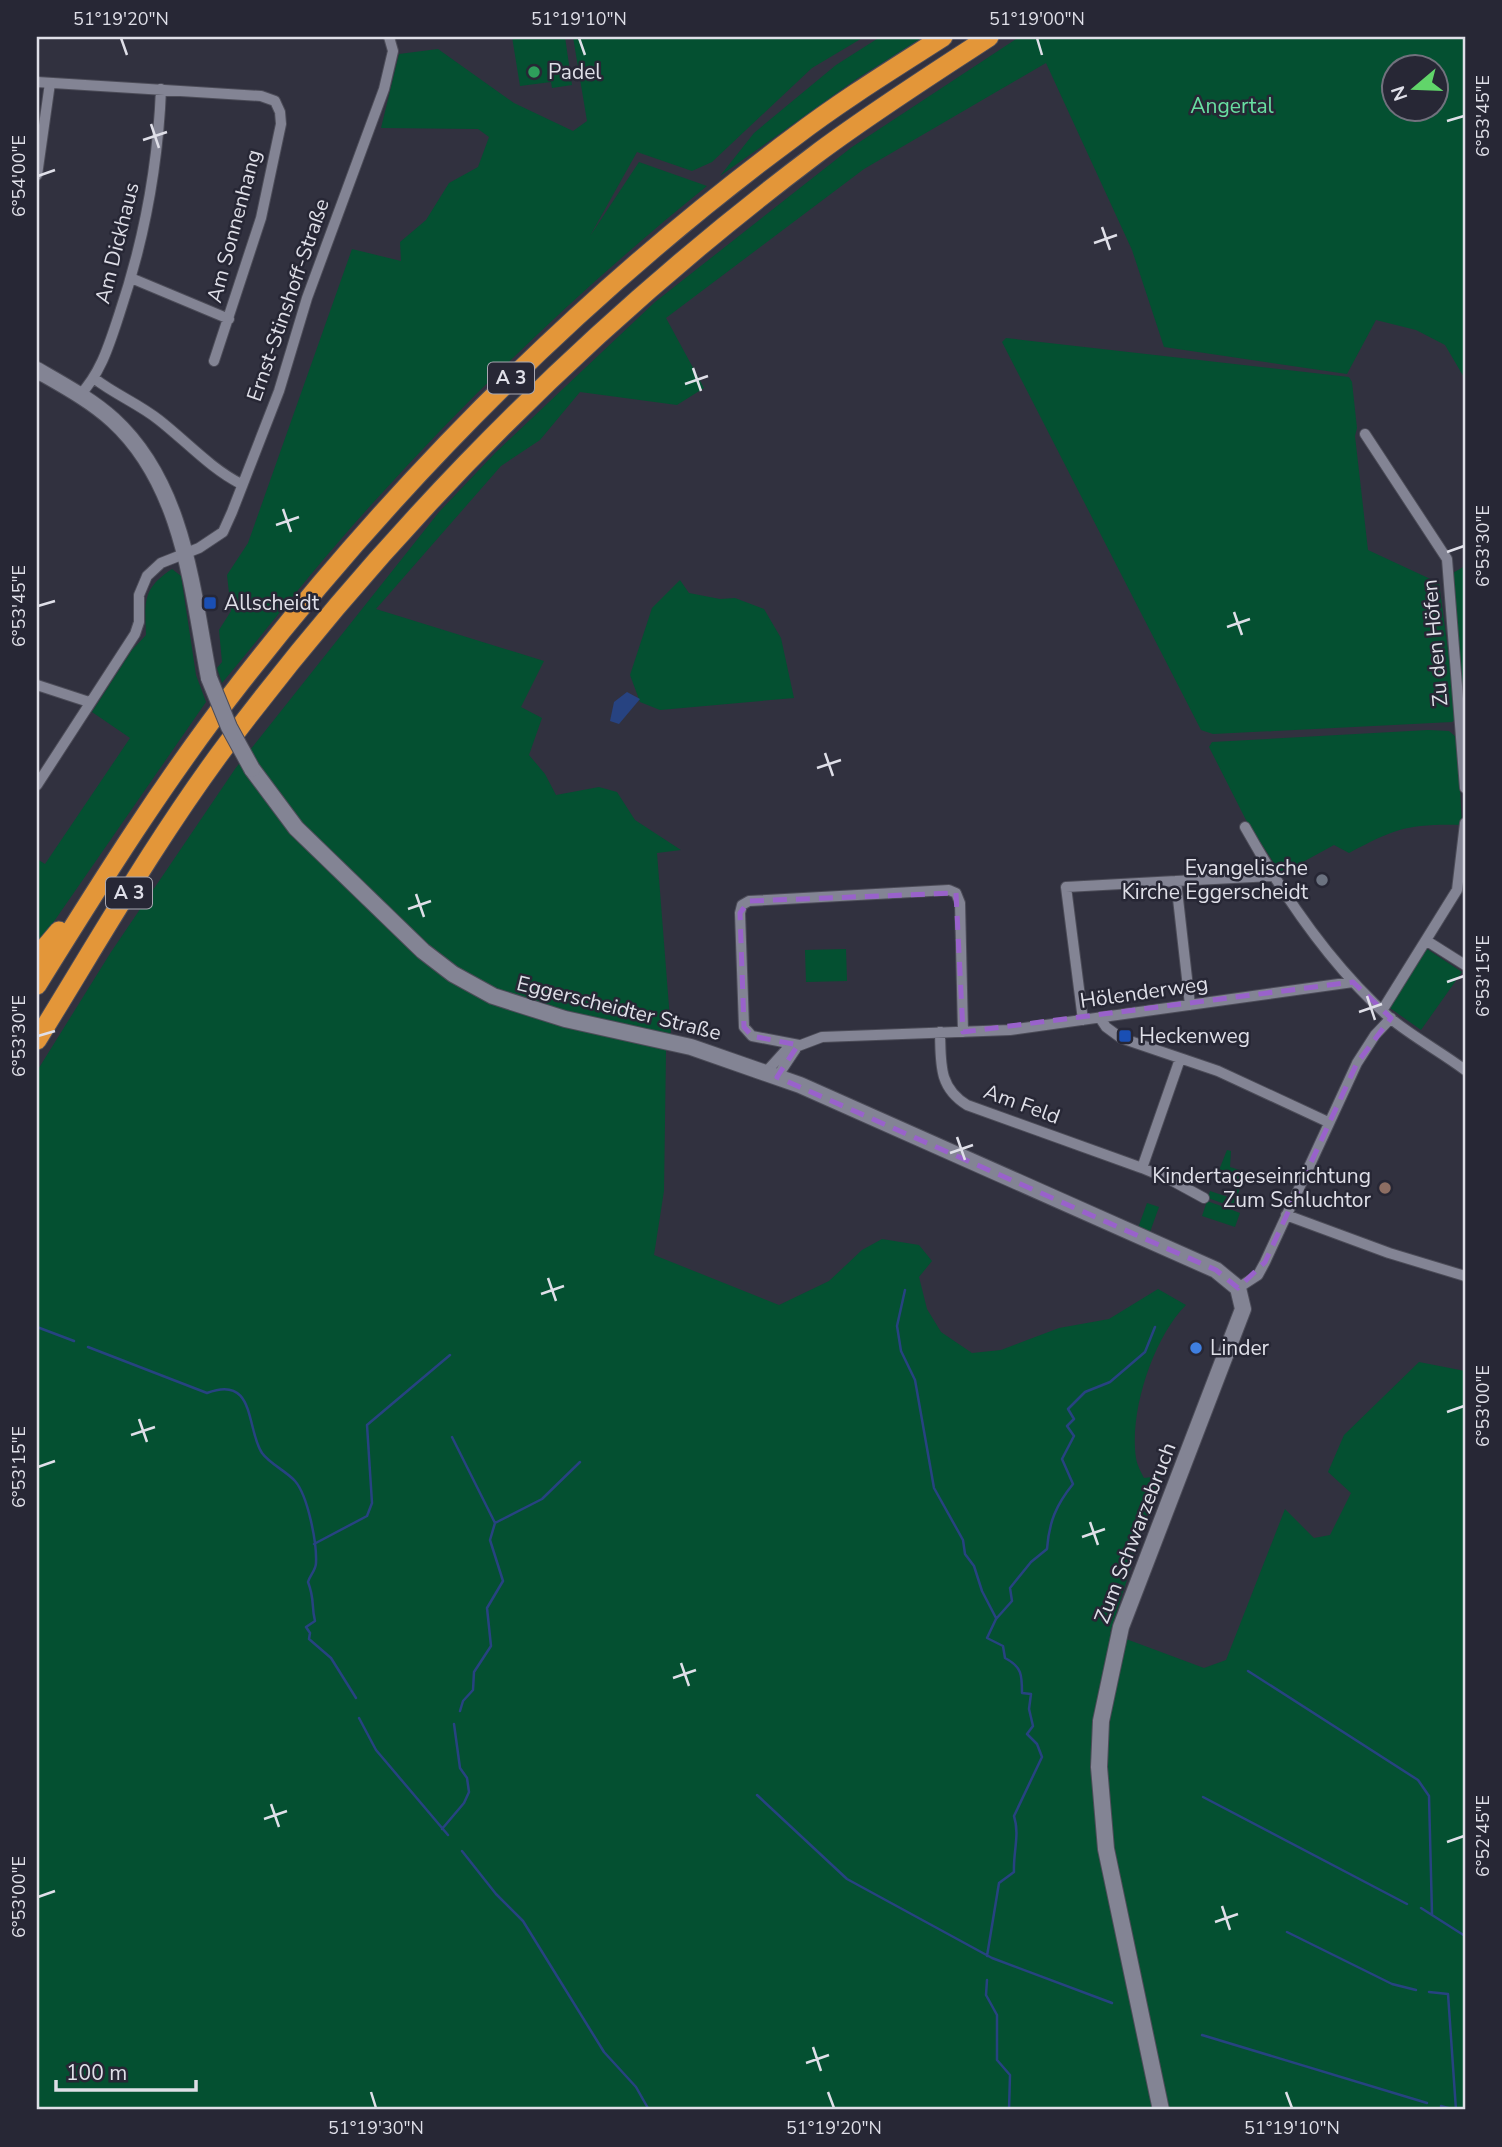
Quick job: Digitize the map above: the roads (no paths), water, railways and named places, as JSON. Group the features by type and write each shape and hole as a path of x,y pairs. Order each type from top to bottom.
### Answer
{"highway":[{"name":"A 3","path":"37,985 101,882 240,682 422,467 533,356 691,217 795,135 943,37"},
{"name":"A 3","path":"37,1040 224,748 353,586 443,485 550,378 651,286 730,221 818,153 989,37"},
{"path":"37,957 101,882"}],"street":[{"name":"Ernst-Stinshoff-Straße","path":"185,553 206,544 223,532 279,391 307,298 384,89 393,51 389,37"},
{"path":"37,82 161,89"},
{"path":"37,175 50,83"},
{"name":"Am Sonnenhang","path":"161,89 261,96 275,101 280,112 281,124 261,218 214,361"},
{"name":"Am Dickhaus","path":"79,396 95,379 131,278 153,184 161,89"},
{"path":"131,278 229,319"},
{"name":"Eggerscheidter Straße","path":"37,370 113,419 151,467 176,521 185,553 209,678 229,727 252,769 280,808 314,847 423,951 453,974 515,1005 691,1047 771,1074 1216,1270 1238,1288"},
{"path":"95,379 115,395 139,405 221,474 241,484"},
{"name":"Zu den Höfen","path":"1365,434 1447,559 1465,788"},
{"path":"37,785 135,634 139,622 139,595 147,576 161,563 185,553"},
{"path":"37,685 89,702"},
{"path":"1238,1288 1258,1275 1357,1063 1463,881 1465,823"},
{"path":"1245,827 1272,876 1353,982 1387,1014 1465,1070"},
{"path":"1083,1020 1066,887 1272,876"},
{"path":"1176,881 1190,1005"},
{"path":"799,1045 752,1036 744,1027 740,913 745,902 949,890 956,893 960,903 962,1032"},
{"path":"1427,941 1465,965"},
{"name":"Hölenderweg","path":"771,1074 781,1054 828,1036 1010,1030 1353,982"},
{"path":"1100,1018 1106,1027 1121,1038 1256,1087 1328,1122"},
{"name":"Am Feld","path":"940,1032 941,1078 955,1098 967,1105 1142,1168 1204,1198"},
{"path":"1142,1168 1180,1059"},
{"path":"1286,1215 1389,1253 1465,1276"},
{"name":"Zum Schwarzebruch","path":"1161,2110 1106,1849 1099,1767 1101,1721 1121,1627 1244,1309 1238,1288"}],"water":[{"path":"627,692 640,699 619,724 610,721 614,702"}],"waterway":[{"path":"905,1290 897,1326 901,1351 915,1380 934,1488 963,1540 965,1554 974,1566 982,1591 996,1618"},
{"path":"37,1327 74,1341"},
{"path":"987,1956 999,1883 1014,1872 1014,1816 1042,1757 1037,1744 1027,1734 1033,1726 1029,1709 1031,1694 1022,1693 1020,1672 1005,1658 1003,1646 987,1638 996,1619 1012,1601 1010,1588 1031,1562 1047,1549 1054,1514 1073,1484 1062,1459 1074,1436 1067,1426 1074,1419 1068,1409 1085,1392 1110,1382 1145,1352 1155,1327"},
{"path":"88,1347 207,1393 223,1389 234,1391 242,1397 262,1453 295,1481 308,1508 316,1554 316,1566 308,1582 315,1621 306,1627 310,1633 309,1639 331,1658 356,1698"},
{"path":"314,1544 367,1516 372,1503 367,1425 450,1355"},
{"path":"452,1437 495,1523 490,1540 503,1581 487,1608 491,1646 474,1672 473,1690 463,1701 460,1711"},
{"path":"495,1523 542,1499 580,1462"},
{"path":"1248,1671 1418,1780 1429,1796 1432,1914"},
{"path":"359,1718 376,1750 448,1835"},
{"path":"442,1829 464,1803 469,1792 467,1778 460,1768 454,1724"},
{"path":"757,1795 847,1879 992,1958 1112,2003"},
{"path":"1203,1797 1407,1904"},
{"path":"462,1851 496,1894 523,1921 604,2052 636,2087 649,2110"},
{"path":"1421,1908 1465,1936"},
{"path":"1287,1932 1392,1984 1416,1990"},
{"path":"987,1980 986,1995 997,2015 997,2060 1010,2075 1009,2110"},
{"path":"1429,1992 1448,1994 1456,2110"},
{"path":"1202,2035 1427,2103"},
{"path":"1441,2106 1455,2110"}],"place":[{"name":"Padel","path":"534,72"},
{"name":"Allscheidt","path":"210,603"},
{"name":"Evangelische Kirche Eggerscheidt","path":"1322,880"},
{"name":"Heckenweg","path":"1125,1036"},
{"name":"Kindertageseinrichtung Zum Schluchtor","path":"1385,1188"},
{"name":"Linder","path":"1196,1348"}],"park label":[{"name":"Angertal","path":"1232,106"}]}
